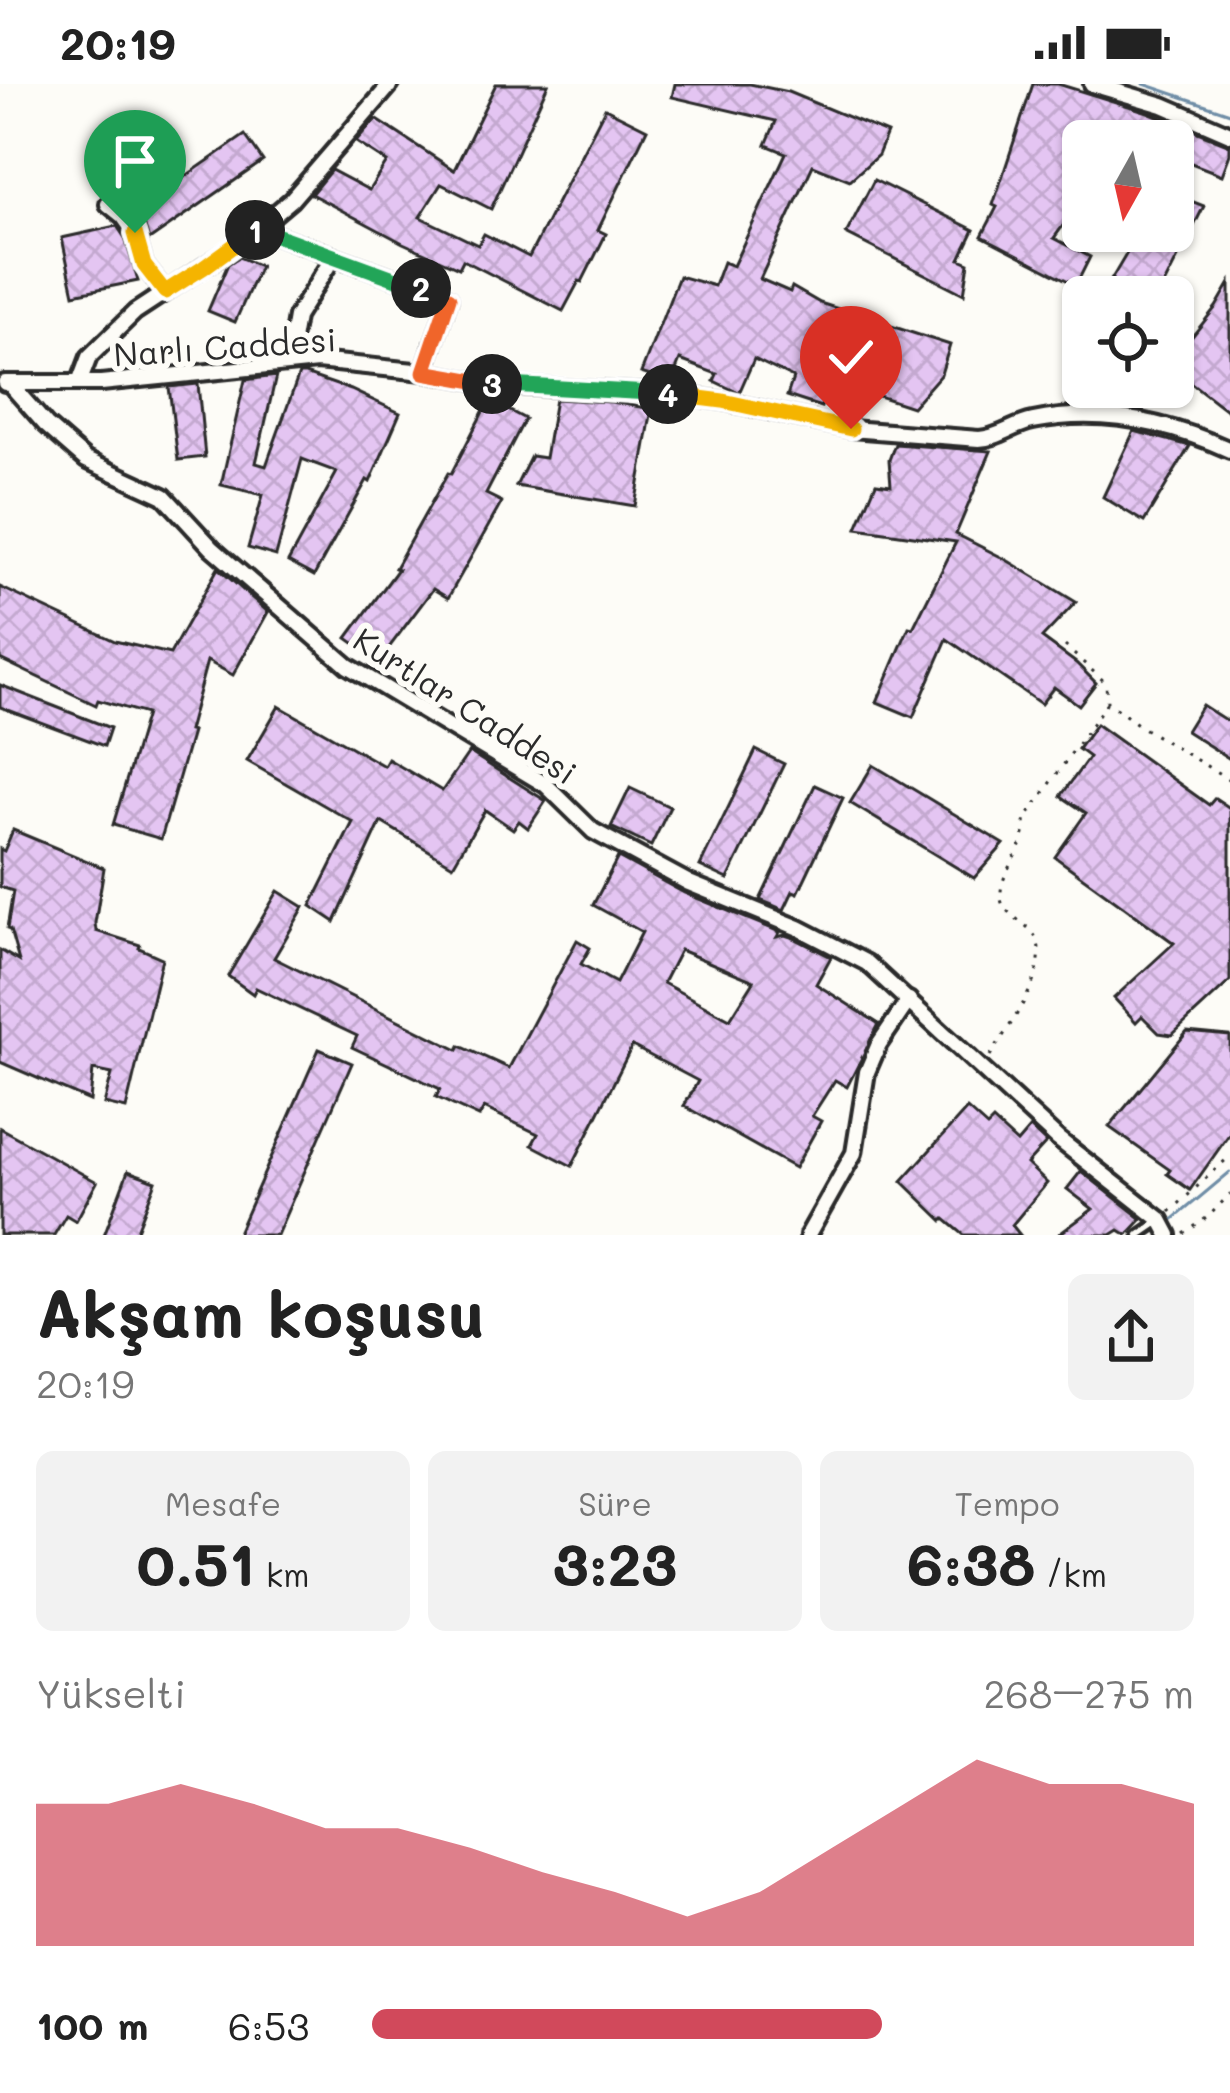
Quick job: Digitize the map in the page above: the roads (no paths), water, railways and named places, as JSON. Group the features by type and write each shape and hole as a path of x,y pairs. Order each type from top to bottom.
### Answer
{"street":[{"path":"82,383 88,357 135,312 221,256 291,200 391,84"},
{"path":"1092,84 1162,105 1230,134"},
{"path":"108,204 135,233 144,265 165,292"},
{"path":"257,228 449,298 424,372"},
{"path":"287,363 296,317 334,256"},
{"name":"Narlı Caddesi","path":"5,383 124,382 331,362 496,385 672,394 851,429 979,440 1046,419 1128,418 1177,428 1230,450"},
{"name":"Kurtlar Caddesi","path":"5,383 86,460 164,496 212,548 348,665 546,784 593,831 689,883 799,928 867,963 1058,1139 1165,1228"},
{"path":"808,1235 854,1153 867,1072 879,1044 910,1000"}],"lane":[{"path":"1139,1235 1165,1228"}],"waterway":[{"path":"1144,84 1230,113"},
{"path":"1169,1223 1230,1172"}]}
